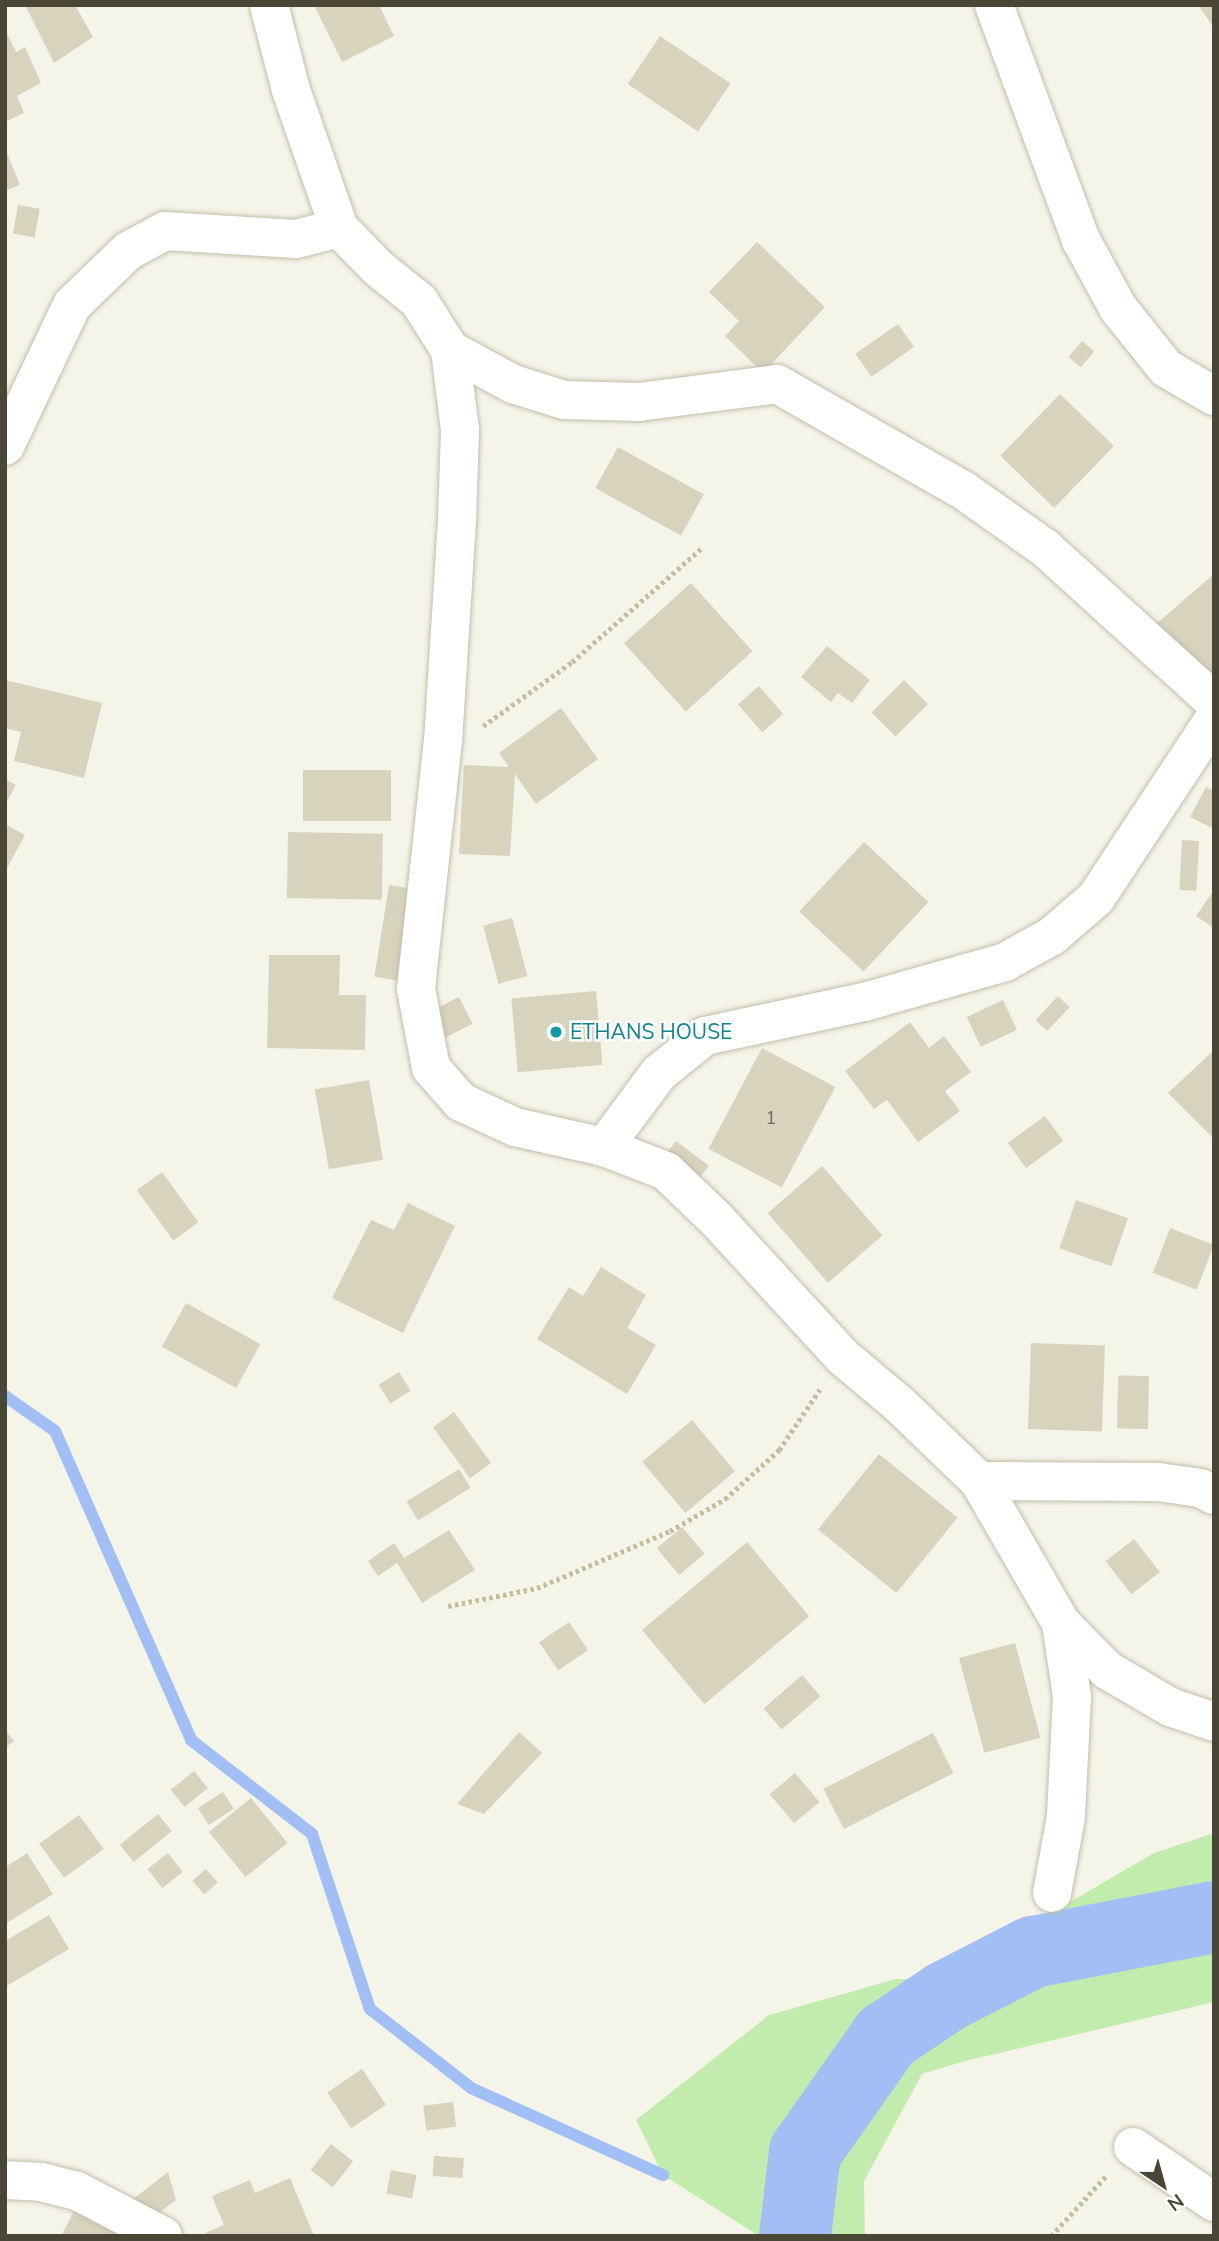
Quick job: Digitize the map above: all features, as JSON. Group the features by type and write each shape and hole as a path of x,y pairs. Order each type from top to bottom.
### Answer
{"street":[{"path":"269,5 291,90 340,228 377,268 419,302 450,350 460,430 443,740 416,989 431,1068 461,1102 515,1127 604,1147 666,1171 716,1219 843,1357 900,1405 979,1481 1061,1623 1107,1670 1170,1707 1214,1722"},
{"path":"994,5 1082,240 1118,309 1166,368 1214,396"},
{"path":"5,446 72,305 128,251 165,231 296,239 340,228"},
{"path":"450,350 513,384 564,400 639,402 777,384 964,490 1045,548 1214,701"},
{"path":"604,1147 659,1073 705,1037 864,1002 993,965 1052,936 1096,898 1214,719"},
{"path":"979,1481 1158,1482 1200,1488 1214,1495"},
{"path":"1052,1893 1066,1817 1072,1697 1061,1623"},
{"path":"1133,2147 1214,2202"},
{"path":"5,2180 41,2182 78,2191 163,2236"}],"path":[{"path":"443,740 485,725 572,662 703,547"},
{"path":"448,1606 537,1588 670,1531 724,1499 779,1450 843,1357"},
{"path":"1051,2236 1133,2147"}],"green space":[{"path":"1214,1833 1214,2002 965,2061 922,2074 864,2181 865,2236 759,2236 663,2175 636,2120 769,2015 896,1979 936,1980 1154,1853"}],"building":[{"path":"25,5 75,5 93,37 54,63"},
{"path":"314,5 379,5 394,36 342,62"},
{"path":"1198,5 1214,5 1214,28"},
{"path":"5,29 16,52 25,47 41,83 17,96 24,113 5,122"},
{"path":"660,36 730,84 698,132 628,84"},
{"path":"5,148 20,185 5,191"},
{"path":"18,205 40,209 35,237 13,234"},
{"path":"757,242 825,307 763,373 725,336 739,321 709,292"},
{"path":"898,324 914,347 871,377 855,354"},
{"path":"1082,341 1094,351 1081,367 1069,357"},
{"path":"1060,394 1114,446 1054,508 1000,456"},
{"path":"618,447 704,495 681,536 595,488"},
{"path":"1214,574 1214,691 1156,624"},
{"path":"691,583 753,651 686,712 624,643"},
{"path":"827,646 870,680 852,703 838,693 831,702 801,677"},
{"path":"5,680 102,703 84,778 14,761 21,732 5,728"},
{"path":"904,680 928,704 896,737 871,713"},
{"path":"759,686 783,714 762,732 738,704"},
{"path":"561,708 598,759 536,804 515,774 510,856 459,854 464,765 509,767 499,753"},
{"path":"303,770 391,770 391,821 303,821"},
{"path":"5,779 16,785 5,805"},
{"path":"1206,787 1214,791 1214,829 1190,817"},
{"path":"5,824 25,835 5,872"},
{"path":"288,832 383,834 382,900 287,898"},
{"path":"1182,840 1199,841 1196,891 1179,890"},
{"path":"864,842 928,902 864,971 799,911"},
{"path":"389,885 421,890 406,982 374,977"},
{"path":"1214,890 1214,928 1196,916"},
{"path":"512,918 528,976 499,984 483,926"},
{"path":"269,955 340,955 339,995 366,995 365,1050 267,1048"},
{"name":"ETHANS HOUSE","path":"596,991 602,1065 518,1072 511,998"},
{"path":"1058,996 1070,1007 1047,1031 1035,1020"},
{"path":"459,997 473,1024 439,1041 425,1014"},
{"path":"1003,1000 1017,1030 981,1047 967,1017"},
{"path":"910,1022 929,1048 944,1036 971,1072 945,1091 960,1111 918,1142 887,1100 874,1109 845,1071"},
{"path":"762,1048 835,1087 782,1188 708,1149"},
{"path":"1214,1050 1214,1139 1168,1093"},
{"path":"369,1080 383,1160 329,1169 315,1090"},
{"path":"1045,1116 1063,1141 1026,1168 1008,1143"},
{"path":"676,1141 709,1166 696,1182 663,1158"},
{"path":"822,1166 882,1235 828,1283 768,1213"},
{"path":"162,1172 198,1222 173,1240 137,1190"},
{"path":"1076,1200 1128,1218 1111,1266 1059,1248"},
{"path":"408,1203 455,1226 403,1333 332,1298 371,1220 394,1230"},
{"path":"1170,1228 1214,1245 1197,1290 1153,1273"},
{"path":"601,1267 646,1295 627,1328 656,1345 627,1394 537,1339 569,1287 583,1296"},
{"path":"186,1303 260,1344 236,1388 162,1347"},
{"path":"1031,1343 1105,1346 1102,1432 1028,1429"},
{"path":"399,1372 411,1391 390,1403 379,1385"},
{"path":"1118,1375 1149,1376 1148,1429 1117,1428"},
{"path":"454,1412 491,1463 470,1478 433,1427"},
{"path":"692,1420 735,1471 685,1513 642,1462"},
{"path":"879,1454 957,1518 896,1593 818,1529"},
{"path":"459,1469 471,1488 418,1521 406,1502"},
{"path":"682,1527 704,1554 679,1575 657,1548"},
{"path":"449,1530 475,1570 422,1603 397,1563 378,1576 368,1561 394,1543 404,1558"},
{"path":"1134,1539 1160,1572 1131,1594 1106,1561"},
{"path":"747,1542 809,1616 704,1704 642,1630"},
{"path":"569,1622 588,1650 558,1670 539,1642"},
{"path":"1015,1643 1040,1738 984,1753 959,1658"},
{"path":"802,1675 820,1696 782,1730 764,1708"},
{"path":"5,1730 14,1741 5,1748"},
{"path":"519,1732 542,1753 484,1814 457,1804"},
{"path":"933,1733 953,1773 844,1829 823,1789"},
{"path":"194,1771 208,1788 185,1807 171,1790"},
{"path":"795,1773 819,1802 794,1823 770,1794"},
{"path":"223,1792 234,1809 209,1825 198,1808"},
{"path":"251,1798 288,1843 246,1877 209,1832"},
{"path":"158,1814 172,1831 134,1862 120,1845"},
{"path":"79,1815 104,1849 64,1878 39,1844"},
{"path":"27,1853 53,1894 5,1924 5,1863 7,1866"},
{"path":"168,1853 183,1872 162,1888 148,1869"},
{"path":"206,1869 218,1883 204,1894 192,1881"},
{"path":"49,1915 69,1949 5,1987 5,1941"},
{"path":"362,2069 386,2105 351,2128 327,2092"},
{"path":"453,2102 456,2127 426,2130 423,2106"},
{"path":"331,2144 353,2161 333,2187 311,2170"},
{"path":"434,2156 464,2158 463,2178 433,2176"},
{"path":"391,2170 417,2175 412,2199 386,2194"},
{"path":"168,2172 176,2200 148,2221 128,2203"},
{"path":"290,2178 314,2236 207,2236 205,2233 224,2225 212,2196 250,2180 255,2193"},
{"path":"76,2207 129,2236 61,2236"}],"waterway":[{"path":"5,1396 55,1431 191,1740 312,1834 370,2009 471,2088 663,2175"},
{"path":"795,2236 805,2152 886,2037 945,1997 1033,1952 1214,1917"}],"place":[{"name":"ETHANS HOUSE","path":"556,1032"}]}
